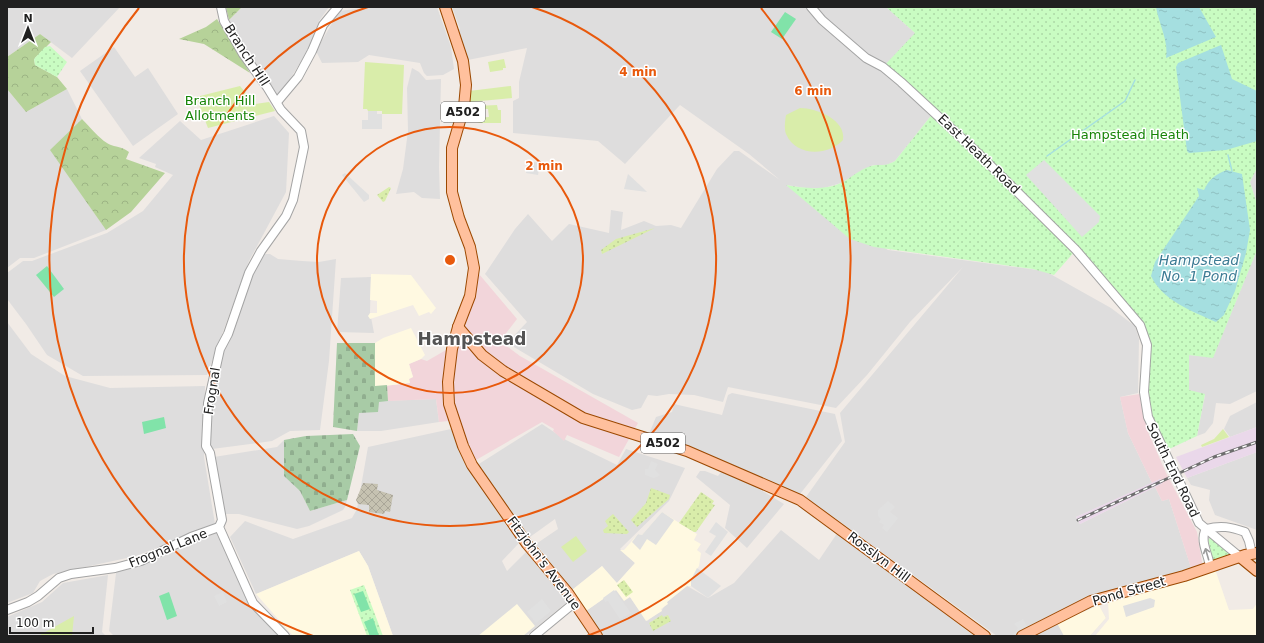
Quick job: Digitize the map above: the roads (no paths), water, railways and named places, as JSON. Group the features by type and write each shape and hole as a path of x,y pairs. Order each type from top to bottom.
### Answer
{"main road":[{"name":"A502","path":"445,7 462,61 466,85 464,107 452,148 452,192 459,218 470,247 474,268 470,296 458,327"},
{"name":"Rosslyn Hill","path":"458,327 482,355 503,371 583,418 687,451 769,485 813,508 985,636"},
{"name":"Fitzjohn's Avenue","path":"458,327 450,360 448,401 454,423 467,457 527,544 574,603 597,636"},
{"name":"Pond Street","path":"1022,636 1091,601 1210,568 1254,553"},
{"path":"1253,567 1254,553"},
{"path":"1240,557 1253,567"}],"street":[{"name":"Branch Hill","path":"221,7 224,21 235,41 281,110 301,131 304,145"},
{"path":"277,102 298,76 312,51 323,25 338,7"},
{"name":"East Heath Road","path":"811,7 822,20 866,58 883,67 901,82 980,155 1076,250 1133,317"},
{"name":"Frognal","path":"285,636 253,603 219,527 222,520 210,453 206,446 207,415 212,381 220,348 228,334 249,273 261,251 286,216 293,200 301,169 304,145"},
{"name":"South End Road","path":"1133,317 1140,325 1147,345 1144,392 1148,417 1196,520 1240,557"},
{"path":"1210,568 1203,540 1203,534 1206,529 1219,526 1231,527 1245,532 1254,553"},
{"name":"Frognal Lane","path":"7,610 28,602 38,596 59,578 71,574 114,568 141,561 191,537 219,527"},
{"path":"534,636 574,603"}],"water":[{"path":"1156,7 1199,7 1216,37 1166,58 1167,52 1165,39"},
{"path":"1221,45 1232,79 1257,91 1257,141 1226,150 1189,153 1187,151 1176,67 1178,63"},
{"name":"Hampstead No. 1 Pond","path":"1227,170 1242,174 1250,230 1246,253 1235,291 1224,315 1216,322 1171,299 1156,285 1151,276 1155,262 1199,196 1197,188 1204,190 1213,177"}],"waterway":[{"path":"1047,156 1125,101 1135,80"},
{"path":"1228,155 1232,171"}],"railway":[{"path":"1078,520 1214,457 1257,442"}],"district":[{"name":"Hampstead","path":"472,339"}],"park label":[{"name":"Branch Hill Allotments","path":"220,108"},
{"name":"Hampstead Heath","path":"1130,134"}]}
